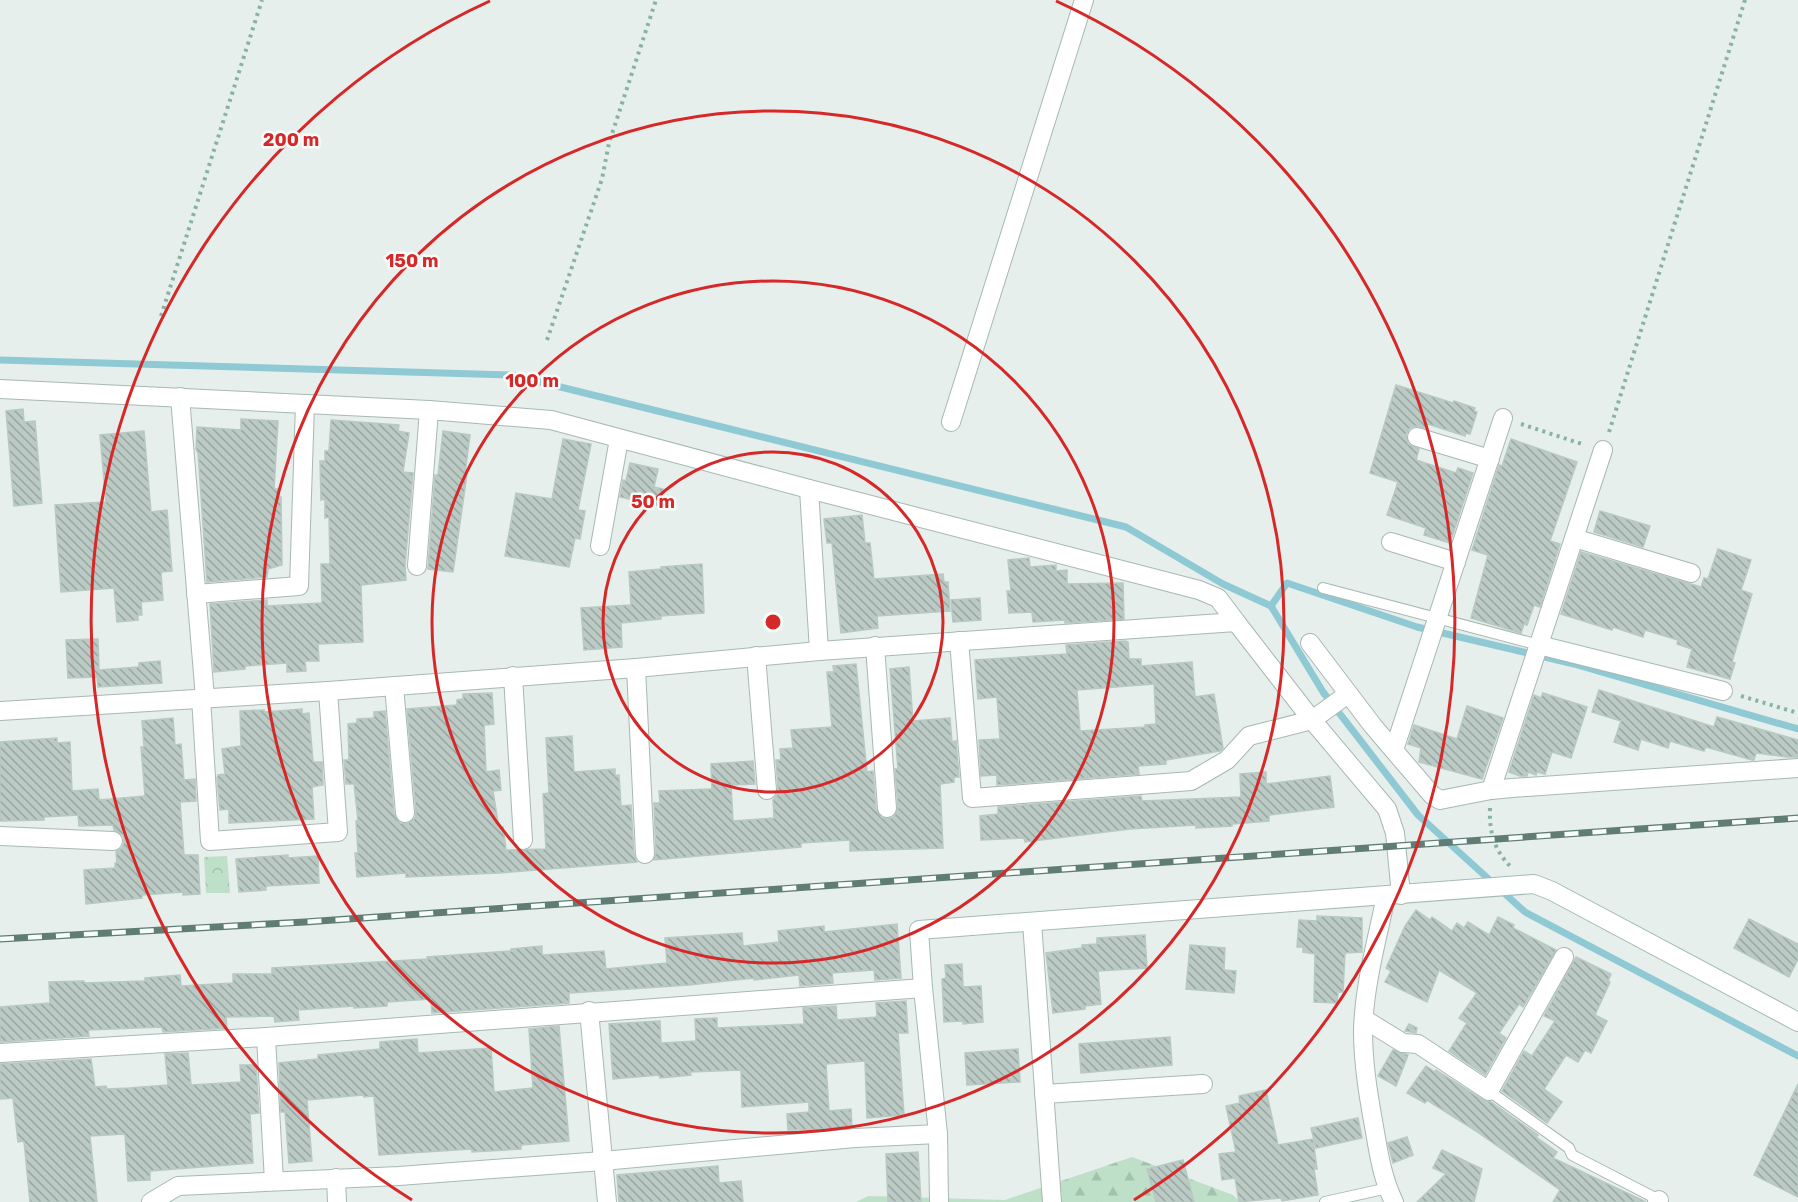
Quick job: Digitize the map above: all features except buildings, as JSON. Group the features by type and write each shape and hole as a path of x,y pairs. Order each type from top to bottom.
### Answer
{"street":[{"path":"951,422 1084,0"},
{"path":"0,389 429,410 551,420 1199,590 1218,598 1316,717 1387,809 1395,833 1394,895 1367,996 1363,1047 1378,1154 1391,1195"},
{"path":"180,398 196,594 210,841 338,832 328,691"},
{"path":"196,594 299,586 305,404"},
{"path":"417,566 429,410"},
{"path":"1394,750 1503,418"},
{"path":"1417,437 1490,459"},
{"path":"600,546 619,439"},
{"path":"1491,790 1603,450"},
{"path":"809,489 819,651"},
{"path":"1574,538 1691,573"},
{"path":"1391,542 1456,562"},
{"path":"0,711 328,691 636,668 875,646 1236,622"},
{"path":"959,641 972,798 1191,781 1227,760 1249,736 1316,717 1344,697"},
{"path":"1310,643 1344,697 1437,799 1491,790 1798,768"},
{"path":"1539,645 1723,691"},
{"path":"875,646 886,807"},
{"path":"756,656 766,790"},
{"path":"636,668 645,854"},
{"path":"513,676 524,840"},
{"path":"394,686 405,813"},
{"path":"0,836 113,841"},
{"path":"939,1202 938,1134 919,930 1534,884 1545,887 1798,1022"},
{"path":"1032,922 1052,1202"},
{"path":"1364,1019 1403,1043 1418,1044 1489,1091 1564,957"},
{"path":"0,1053 266,1037 589,1011 923,988"},
{"path":"589,1011 607,1202"},
{"path":"266,1037 274,1181"},
{"path":"1044,1095 1203,1084"},
{"path":"151,1202 178,1186 399,1176 603,1161 855,1138 938,1134"},
{"path":"336,1178 337,1202"}],"lane":[{"path":"1323,588 1437,621 1539,645"},
{"path":"1489,1091 1569,1148 1572,1155 1660,1201"},
{"path":"1325,1202 1391,1195"}],"path":[{"path":"161,316 262,0"},
{"path":"547,340 602,179 609,143 656,0"},
{"path":"1503,418 1603,450 1745,0"},
{"path":"1723,691 1798,713"},
{"path":"1490,814 1492,839 1505,861"}],"green space":[{"path":"227,856 230,893 206,893 204,857"},
{"path":"1132,1157 1233,1195 1240,1202 856,1202 868,1196 1005,1200"}],"waterway":[{"path":"0,360 512,375 1126,527 1223,584 1271,606 1323,692 1418,815 1525,912 1798,1056"},
{"path":"1271,606 1287,583 1417,627 1574,664 1798,729"}],"railway":[{"path":"0,939 305,922 1798,818"}]}
